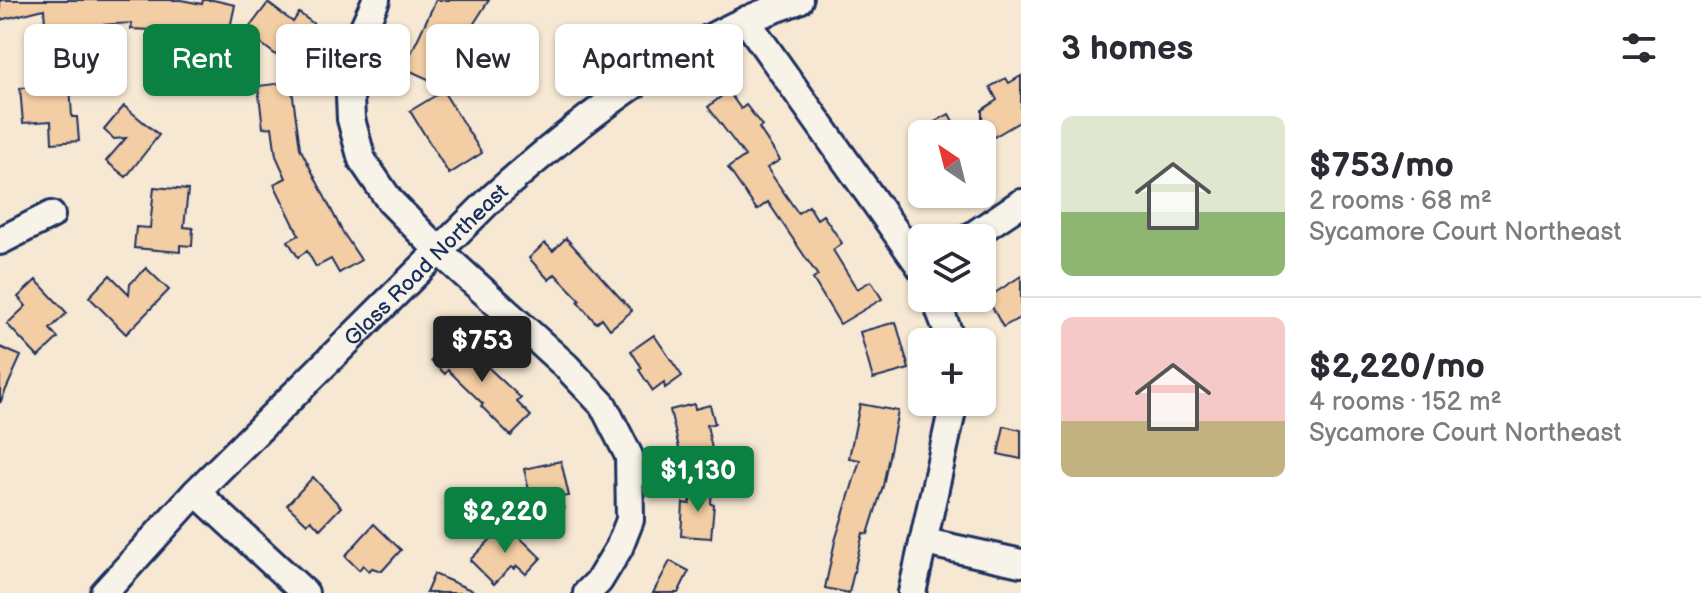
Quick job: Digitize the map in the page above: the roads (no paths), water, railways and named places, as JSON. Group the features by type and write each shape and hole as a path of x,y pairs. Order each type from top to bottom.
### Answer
{"street":[{"path":"376,0 357,42 349,76 351,119 362,160 390,201 439,251 566,366 603,405 629,456 630,520 619,548 599,581 587,593"},
{"name":"Glass Road Northeast","path":"104,593 196,492 492,198 543,152 621,95 689,51 746,20 799,0"},
{"path":"746,20 908,249"},
{"path":"990,224 1021,203"},
{"path":"0,241 51,215"},
{"path":"912,593 951,416"},
{"path":"196,492 305,593"},
{"path":"925,542 1021,563"}]}
